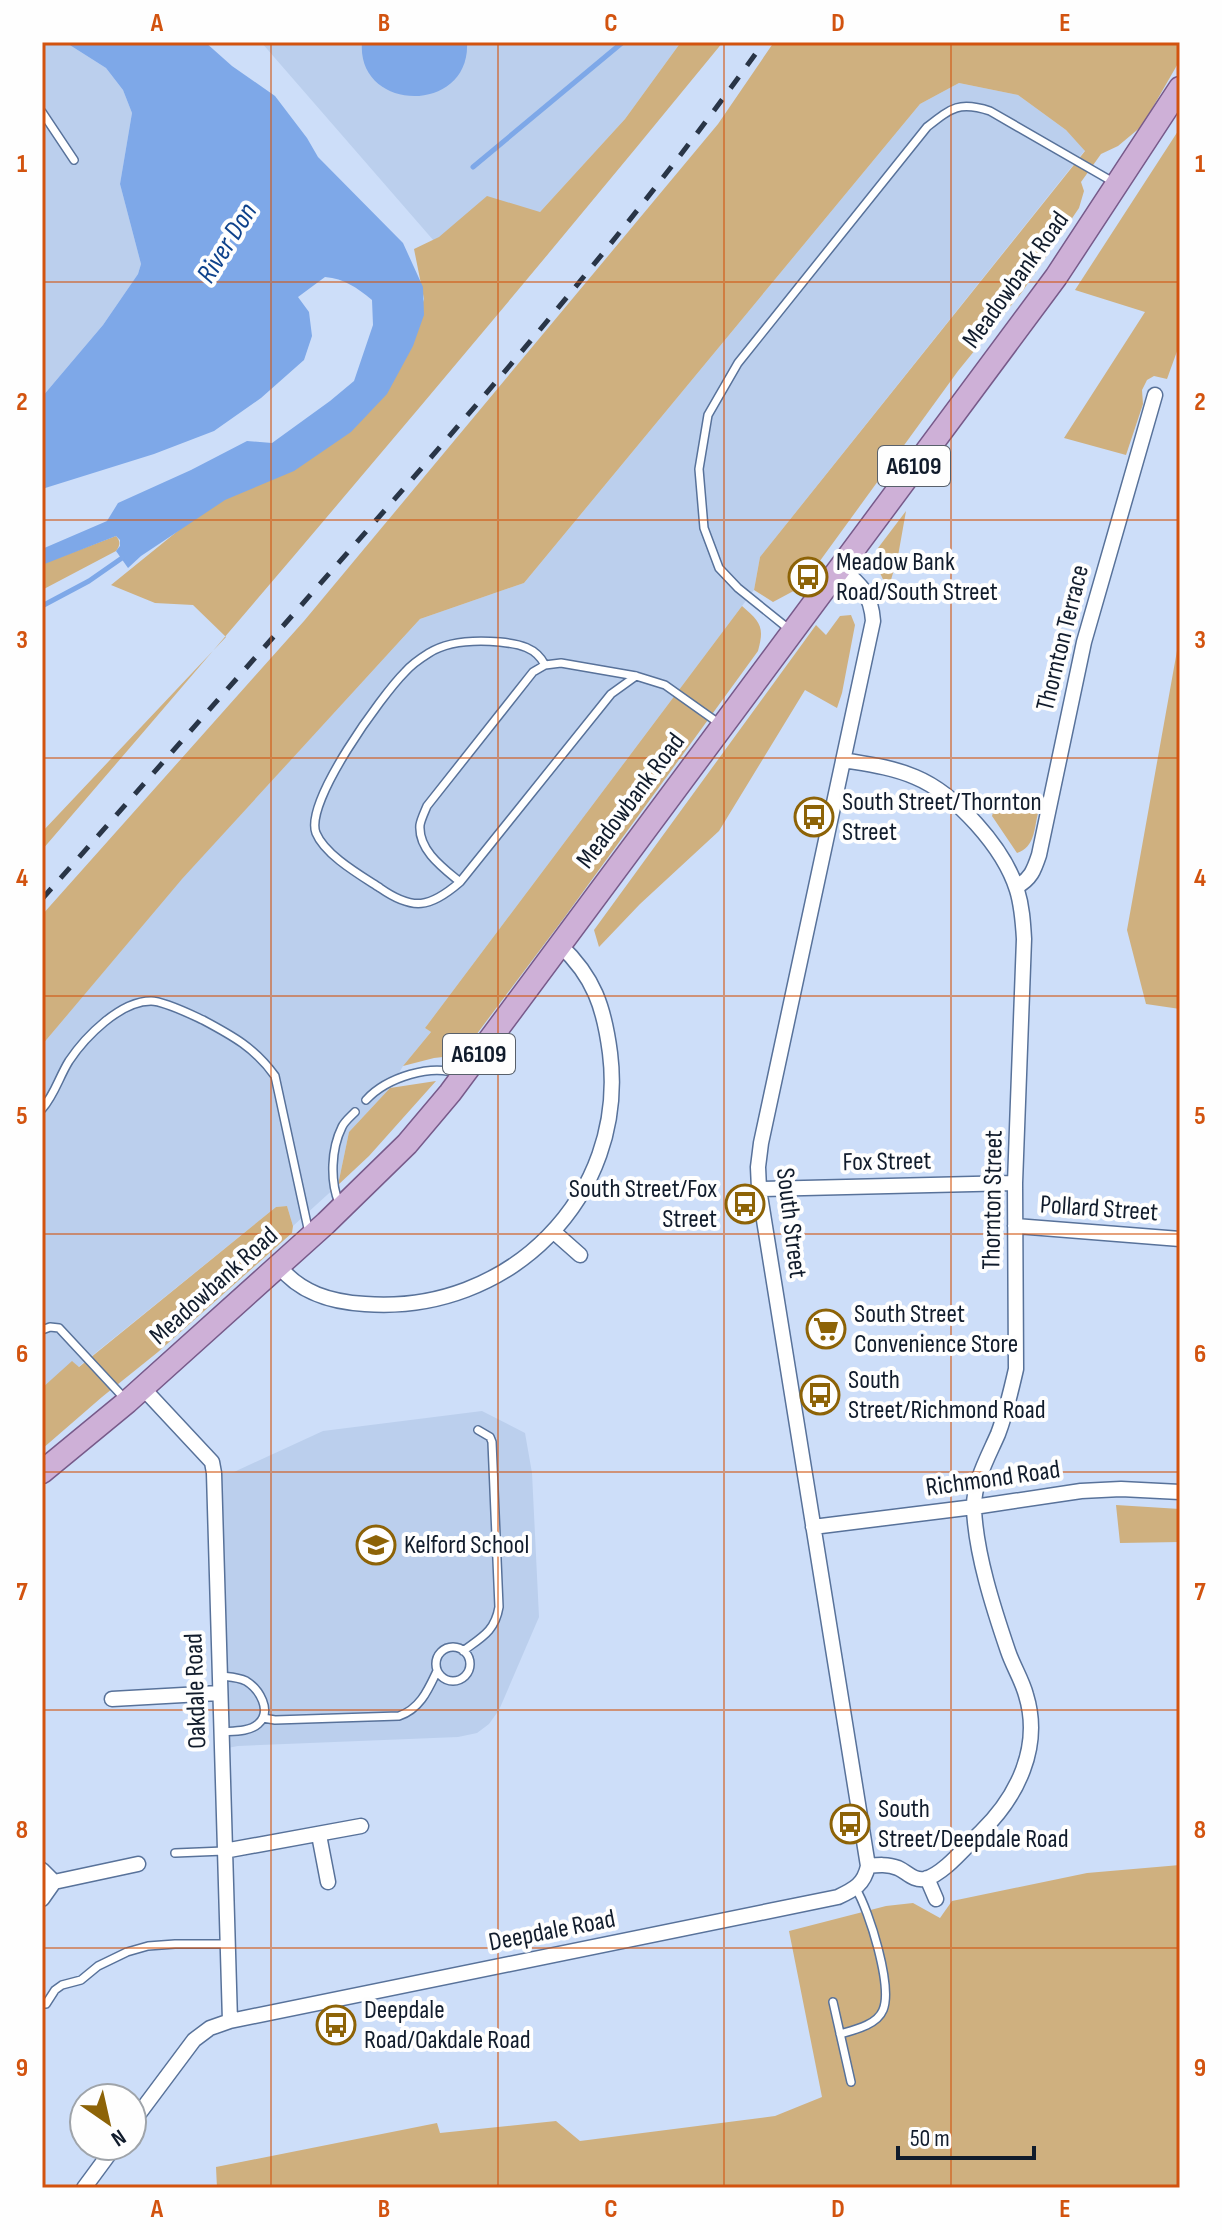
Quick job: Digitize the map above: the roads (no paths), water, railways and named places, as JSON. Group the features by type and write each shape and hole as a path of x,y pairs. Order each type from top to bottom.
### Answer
{"main road":[{"name":"Meadowbank Road","path":"42,1472 135,1395 310,1239 407,1144 462,1076 1056,277 1180,88"}],"street":[{"name":"Thornton Terrace","path":"1016,887 1034,873 1084,642 1155,395"},
{"name":"South Street","path":"840,567 867,592 873,621 758,1167 759,1189 868,1866"},
{"name":"Thornton Street","path":"843,760 891,768 917,778 941,791 966,812 986,836 1016,887 1023,915 1015,1183 1016,1369 999,1431 976,1490 974,1507 983,1567 996,1617 1031,1715 1030,1740 1019,1782 1005,1804 940,1871 927,1878"},
{"path":"279,1266 289,1279 306,1290 331,1299 381,1306 406,1305 440,1298 476,1285 529,1255 554,1232 575,1206 592,1177 606,1131 612,1072 606,1028 591,981 560,945"},
{"name":"Fox Street","path":"759,1189 1015,1183"},
{"name":"Pollard Street","path":"1015,1226 1180,1239"},
{"path":"554,1232 580,1255"},
{"name":"Oakdale Road","path":"135,1395 212,1462 214,1473 230,2021"},
{"name":"Richmond Road","path":"813,1527 1081,1491 1121,1489 1180,1492"},
{"path":"112,1699 219,1693"},
{"path":"224,1851 361,1826"},
{"path":"319,1835 328,1882"},
{"path":"42,1899 54,1882 138,1864"},
{"path":"856,1889 868,1866 886,1865 910,1877 927,1878 936,1899"},
{"path":"42,1870 54,1882"},
{"name":"Deepdale Road","path":"148,2102 194,2040 210,2028 230,2021 838,1897 856,1889"},
{"path":"84,2188 103,2162"}],"lane":[{"path":"792,631 738,588 719,568 704,528 699,469 708,415 738,363 927,127 956,106 971,105 990,111 1117,184"},
{"path":"42,112 74,160"},
{"path":"545,665 541,656 517,643 487,641 451,644 430,652 406,671 372,711 334,773 315,812 316,833 336,859 389,895 411,904 431,902 460,882 611,694 636,676"},
{"path":"460,882 441,867 424,846 420,825 427,806 533,672 545,665 561,663 636,676 665,685 722,726"},
{"path":"42,1109 53,1096 69,1062 103,1023 134,1004 154,1001 193,1015 237,1038 264,1061 275,1076 310,1239"},
{"path":"366,1100 376,1089 401,1076 449,1070 462,1076"},
{"path":"342,1209 334,1183 336,1148 342,1125 355,1112"},
{"path":"42,1330 59,1328 135,1395"},
{"path":"463,1651 490,1631 497,1620 499,1607 492,1442 490,1437 478,1430"},
{"path":"263,1718 399,1716 418,1706 437,1671 437,1660 443,1651 453,1648 467,1655 470,1666 465,1676 456,1681 450,1681 437,1671"},
{"path":"219,1676 248,1682 258,1692 264,1705 263,1718 257,1725 221,1732"},
{"path":"175,1853 224,1851"},
{"path":"840,2034 877,2019 883,2012 885,1999 874,1935 863,1900 856,1889"},
{"path":"42,2004 46,2004 62,1985 81,1980 98,1966 127,1952 162,1945 226,1944"},
{"path":"833,2002 851,2082"}],"water":[{"name":"River Don","path":"65,42 205,42 232,66 275,96 318,157 403,243 423,287 424,315 413,346 387,394 351,432 294,471 225,500 128,568 116,551 120,540 116,536 42,565 42,549 107,521 118,503 247,441 272,443 330,401 354,381 373,325 372,300 350,284 325,277 298,297 309,312 312,336 304,360 261,398 214,431 154,454 42,489 42,397 103,325 138,274 141,264 120,184 132,113 123,90 106,68"},
{"path":"362,42 467,42 463,66 451,83 434,93 414,96 394,92 376,82 365,65"}],"waterway":[{"path":"473,167 623,42"},
{"path":"42,606 89,581 122,558"}],"railway":[{"path":"42,899 524,349 623,229 764,42"}],"place":[{"name":"Meadow Bank Road/South Street","path":"808,577"},
{"name":"South Street/Thornton Street","path":"814,817"},
{"name":"South Street/Fox Street","path":"745,1204"},
{"name":"South Street Convenience Store","path":"826,1329"},
{"name":"South Street/Richmond Road","path":"820,1395"},
{"name":"Kelford School","path":"376,1545"},
{"name":"South Street/Deepdale Road","path":"850,1824"},
{"name":"Deepdale Road/Oakdale Road","path":"336,2025"}]}
